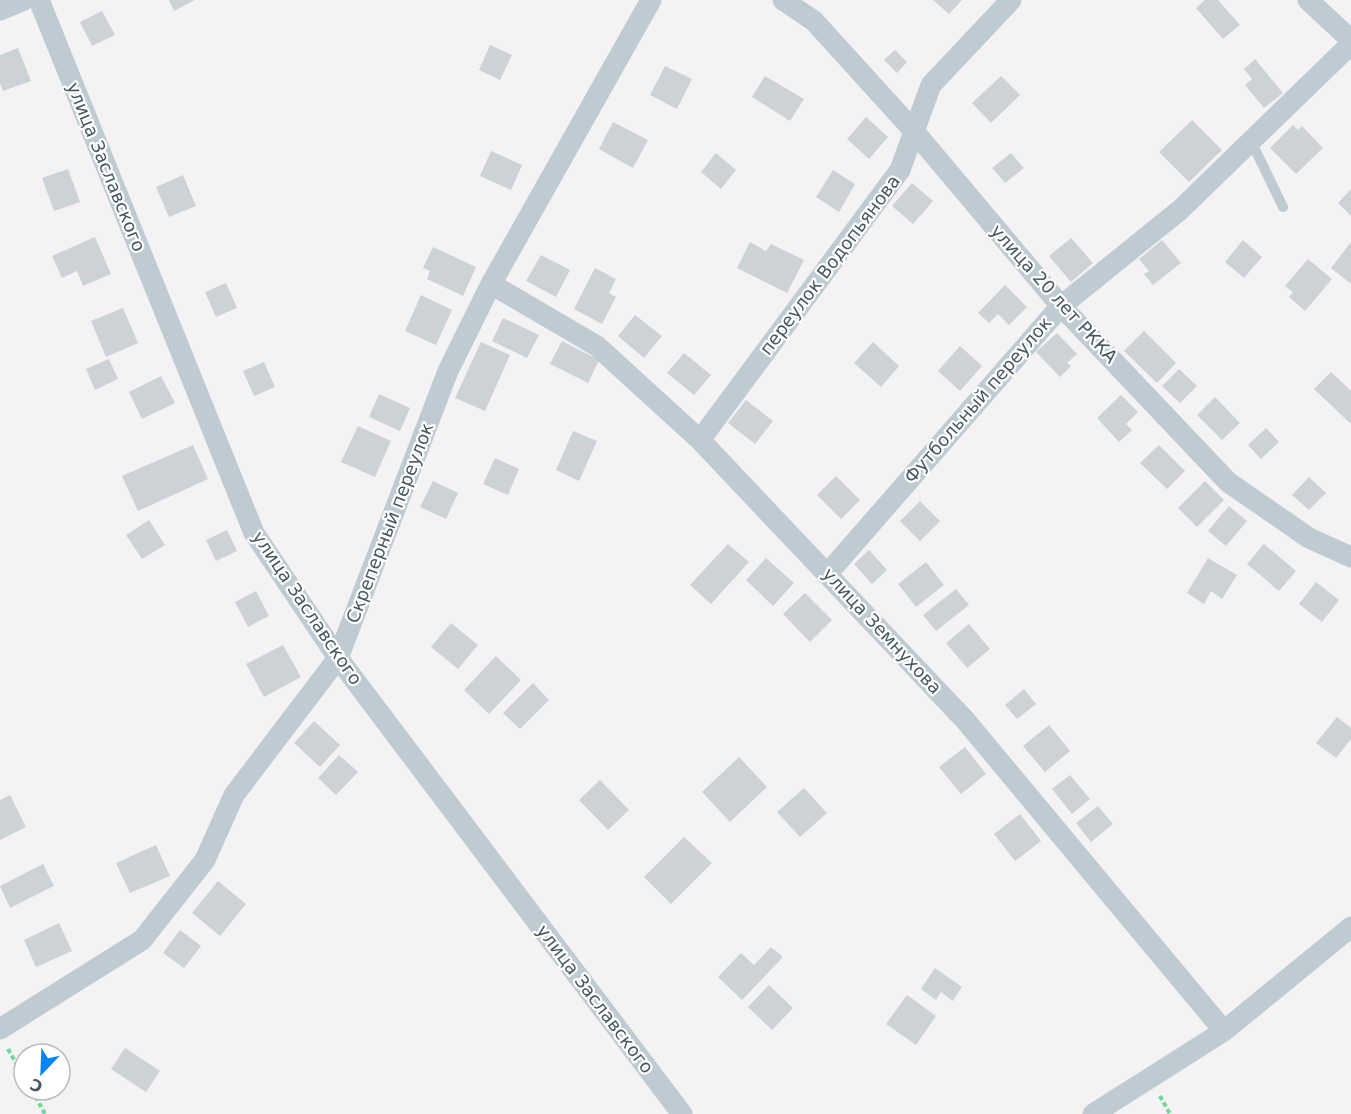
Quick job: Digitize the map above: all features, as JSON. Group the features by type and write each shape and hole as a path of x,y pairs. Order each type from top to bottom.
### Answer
{"street":[{"path":"0,10 24,0"},
{"name":"улица Заславского","path":"39,0 254,533 338,658 682,1114"},
{"name":"Скреперный переулок","path":"2,1036 142,940 204,860 234,795 338,658 448,371 491,284 651,0"},
{"name":"улица 20 лет РККА","path":"783,0 814,21 913,130 1061,306 1228,483 1308,538 1351,557"},
{"name":"переулок Водопьянова","path":"700,440 900,170 931,85 1011,0"},
{"path":"1308,0 1351,42"},
{"name":"Футбольный переулок","path":"828,573 1061,306 1180,210 1351,42"},
{"name":"улица Земнухова","path":"491,284 597,346 700,440 965,720 1224,1031"},
{"path":"1093,1114 1224,1031 1351,927"}],"lane":[{"path":"1251,141 1283,207"}],"path":[{"path":"2,1036 12,1055"}],"building":[{"path":"169,0 195,0 174,11"},
{"path":"933,0 962,0 949,14"},
{"path":"1205,0 1218,0 1240,25 1223,39 1196,8"},
{"path":"102,11 115,35 92,46 80,22"},
{"path":"490,45 512,55 500,80 479,70"},
{"path":"18,48 31,81 3,91 0,83 0,55"},
{"path":"895,50 907,62 897,73 884,60"},
{"path":"1255,59 1283,93 1264,108 1245,85 1252,79 1244,69"},
{"path":"665,66 692,79 677,109 650,95"},
{"path":"765,76 804,99 790,121 752,97"},
{"path":"1001,76 1020,95 991,123 972,103"},
{"path":"866,117 888,137 869,159 847,139"},
{"path":"1192,120 1222,150 1189,182 1159,152"},
{"path":"613,122 648,140 633,168 599,149"},
{"path":"1293,125 1298,130 1302,126 1323,148 1296,174 1270,148"},
{"path":"491,151 522,165 511,190 480,176"},
{"path":"716,153 736,170 721,189 701,172"},
{"path":"1011,153 1024,168 1005,183 992,168"},
{"path":"68,169 80,202 54,211 42,178"},
{"path":"833,170 855,184 839,212 816,197"},
{"path":"183,175 196,206 169,217 156,187"},
{"path":"912,183 933,201 913,224 892,206"},
{"path":"1351,189 1351,216 1338,203"},
{"path":"95,237 111,274 83,286 77,271 62,278 52,256"},
{"path":"1071,238 1093,263 1071,282 1049,256"},
{"path":"1162,240 1181,263 1153,285 1144,274 1149,271 1139,259"},
{"path":"1243,240 1262,257 1244,278 1225,262"},
{"path":"750,242 766,251 771,244 804,260 787,293 737,268"},
{"path":"1351,242 1351,284 1331,268"},
{"path":"433,247 476,267 463,296 427,279 430,271 423,268"},
{"path":"541,255 570,270 556,297 526,281"},
{"path":"1308,259 1332,279 1305,311 1289,297 1293,292 1285,286"},
{"path":"595,268 616,279 609,293 616,297 602,324 574,309"},
{"path":"226,283 237,308 216,317 205,292"},
{"path":"1005,285 1027,307 1009,325 998,314 989,323 978,313"},
{"path":"421,295 452,310 436,345 405,331"},
{"path":"123,308 138,343 106,357 91,321"},
{"path":"635,315 662,336 644,358 618,336"},
{"path":"503,318 539,335 527,358 492,341"},
{"path":"1144,331 1176,363 1157,383 1124,351"},
{"path":"1057,333 1077,354 1067,363 1071,366 1060,377 1036,352"},
{"path":"562,341 599,360 588,383 550,364"},
{"path":"481,342 510,355 485,411 455,398"},
{"path":"873,342 899,366 881,387 854,363"},
{"path":"960,346 982,366 960,391 938,371"},
{"path":"684,353 711,375 694,395 667,373"},
{"path":"109,359 118,379 95,390 86,369"},
{"path":"264,362 275,387 254,396 243,371"},
{"path":"1179,369 1197,386 1180,403 1162,386"},
{"path":"1331,372 1351,391 1351,424 1314,389"},
{"path":"161,376 175,403 142,419 129,392"},
{"path":"379,394 410,408 400,431 369,417"},
{"path":"1121,395 1138,412 1126,424 1132,430 1119,442 1097,418"},
{"path":"1215,397 1240,423 1222,440 1197,415"},
{"path":"746,400 773,421 755,444 728,423"},
{"path":"358,426 391,441 375,477 341,462"},
{"path":"1266,428 1279,442 1261,459 1248,445"},
{"path":"573,431 597,441 579,481 556,470"},
{"path":"193,445 208,479 138,511 122,476"},
{"path":"1159,445 1185,471 1167,489 1140,463"},
{"path":"495,458 519,469 508,495 483,484"},
{"path":"836,476 860,500 841,519 817,495"},
{"path":"1309,477 1326,493 1309,510 1292,495"},
{"path":"433,481 458,493 446,519 420,507"},
{"path":"1205,481 1224,500 1197,527 1178,508"},
{"path":"920,501 940,521 920,541 900,521"},
{"path":"1229,506 1247,521 1226,546 1208,531"},
{"path":"149,520 165,545 142,559 126,535"},
{"path":"227,530 237,551 216,561 206,540"},
{"path":"728,544 749,562 711,604 690,585"},
{"path":"1264,544 1296,571 1279,591 1247,564"},
{"path":"869,550 887,570 872,584 854,564"},
{"path":"766,558 794,583 773,606 746,580"},
{"path":"1208,558 1237,575 1222,599 1211,591 1204,604 1187,593"},
{"path":"926,562 944,585 916,607 898,584"},
{"path":"1316,582 1339,600 1322,622 1299,604"},
{"path":"956,589 969,605 936,631 923,615"},
{"path":"256,591 269,616 248,627 235,602"},
{"path":"805,593 832,620 810,642 783,614"},
{"path":"451,623 478,645 458,669 431,647"},
{"path":"969,624 990,649 967,668 946,643"},
{"path":"283,645 301,677 264,697 246,664"},
{"path":"496,656 521,680 489,714 464,690"},
{"path":"533,683 549,700 520,729 503,713"},
{"path":"1024,689 1036,704 1017,719 1005,705"},
{"path":"1337,717 1351,728 1351,739 1336,758 1316,743"},
{"path":"314,721 340,745 320,767 294,743"},
{"path":"1049,725 1070,751 1045,772 1023,746"},
{"path":"965,747 986,774 961,794 939,767"},
{"path":"339,755 358,772 336,795 318,778"},
{"path":"739,757 767,787 730,822 702,792"},
{"path":"1070,775 1090,799 1072,814 1052,789"},
{"path":"600,780 629,810 608,830 579,800"},
{"path":"804,788 827,813 800,837 777,812"},
{"path":"10,795 26,827 0,840 0,800"},
{"path":"1098,806 1113,824 1091,842 1076,823"},
{"path":"1020,814 1041,841 1015,861 994,834"},
{"path":"684,837 712,863 671,904 644,877"},
{"path":"156,845 170,876 130,893 116,863"},
{"path":"43,864 54,886 10,908 0,886"},
{"path":"218,881 246,904 220,936 192,913"},
{"path":"59,923 72,951 36,967 24,940"},
{"path":"180,930 201,946 184,968 163,953"},
{"path":"771,947 783,957 742,1000 718,977 741,953 754,965"},
{"path":"935,968 962,987 953,1001 941,992 936,1000 921,989"},
{"path":"769,985 793,1008 772,1030 748,1007"},
{"path":"907,995 936,1016 916,1045 886,1024"},
{"path":"125,1048 160,1071 146,1092 111,1069"}]}
